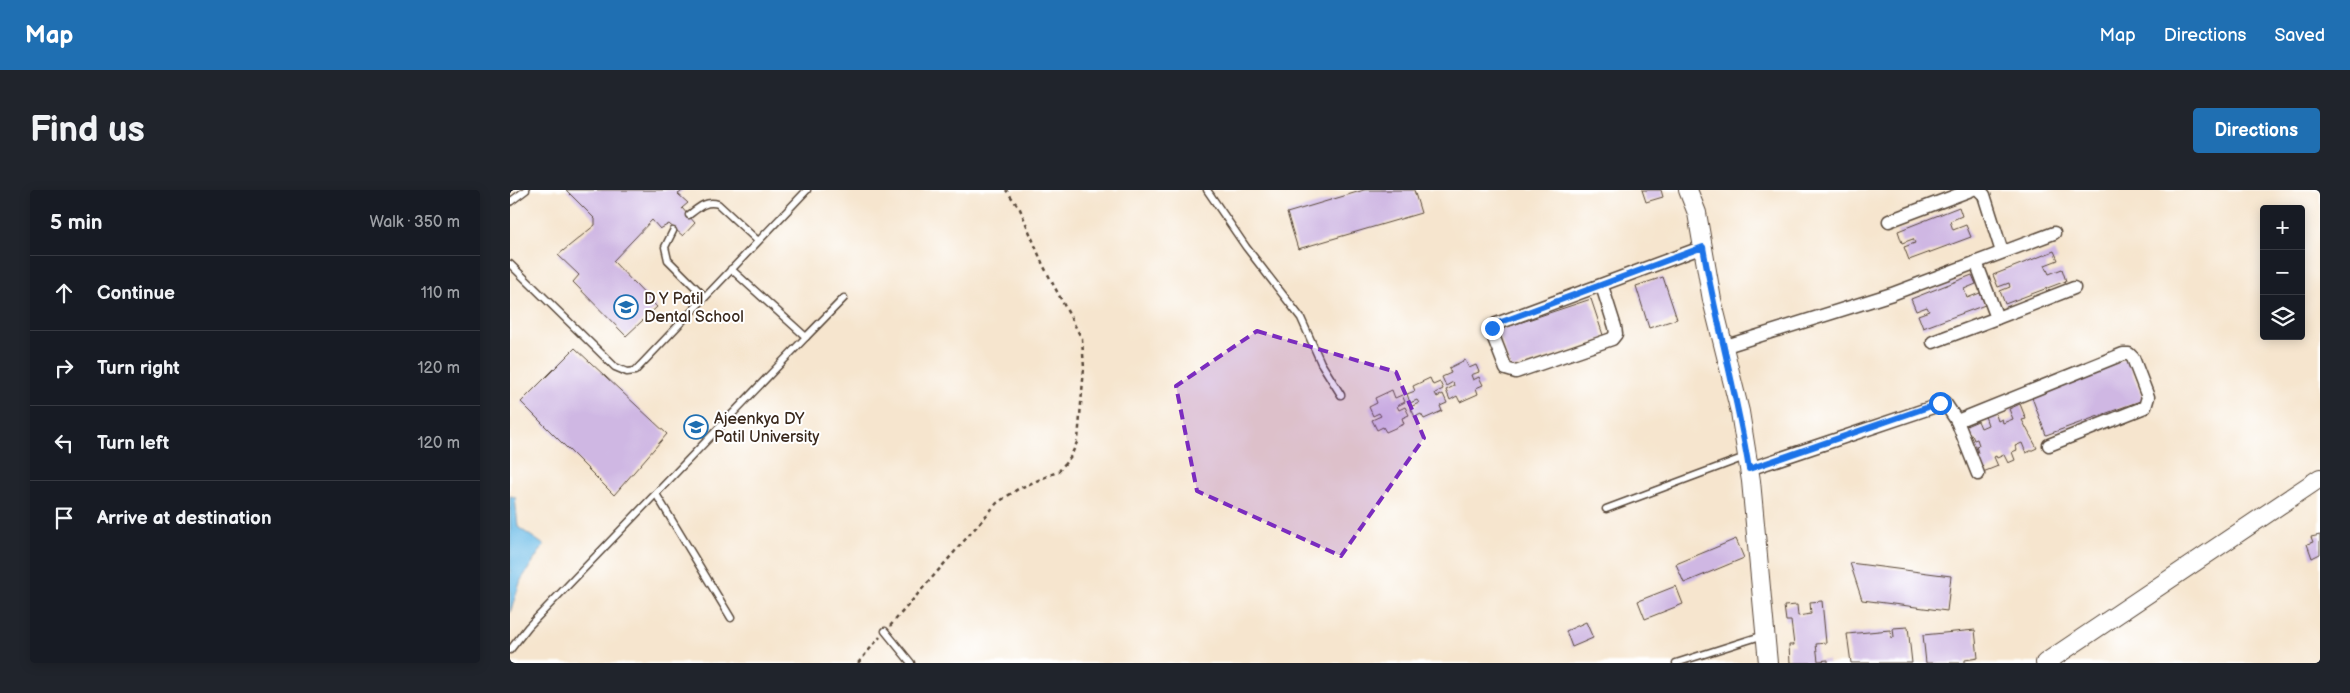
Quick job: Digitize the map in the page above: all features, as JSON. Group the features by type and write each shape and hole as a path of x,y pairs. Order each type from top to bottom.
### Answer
{"street":[{"path":"1688,190 1697,213 1723,347 1740,412 1748,463 1768,663"},
{"path":"1889,222 1972,190"},
{"path":"1979,190 1984,195 2002,252"},
{"path":"1723,347 1892,294 2054,233"},
{"path":"1602,286 1615,327 1616,334 1612,338 1516,372 1506,369 1492,333 1492,328 1496,324 1703,247"},
{"path":"1976,262 1996,318"},
{"path":"1933,342 2074,288"},
{"path":"1957,421 2123,354 2129,354 2133,358 2148,397 2145,407 2049,445"},
{"path":"1748,463 1945,403 1949,406 1957,421 1978,474"},
{"path":"2045,663 2320,478"}],"lane":[{"path":"510,202 526,190"},
{"path":"510,264 615,366 627,372 635,370 807,190"},
{"path":"1207,190 1246,247 1301,318 1321,363 1341,395"},
{"path":"688,215 705,204 712,202 718,204 758,241"},
{"path":"673,231 665,247 668,260 705,297"},
{"path":"731,269 806,337"},
{"path":"510,650 528,627 844,298"},
{"path":"1606,510 1748,463"},
{"path":"656,494 731,618"},
{"path":"885,631 911,663"},
{"path":"1676,663 1765,635"}],"path":[{"path":"858,663 997,503 1018,489 1059,471 1071,456 1078,440 1084,368 1082,339 1043,265 1020,209 1006,190"}],"highlighted area":[{"path":"1257,331 1396,372 1424,438 1341,556 1197,491 1176,386"}],"water":[{"path":"510,496 515,497 518,527 544,545 521,580 510,613"}],"building":[{"name":"D Y Patil Dental School","path":"566,190 684,190 678,194 688,203 682,208 695,223 683,236 669,224 660,229 652,220 613,261 657,307 626,336 573,282 579,275 558,255 595,225 595,219"},
{"path":"1364,190 1414,190 1421,213 1298,249 1287,213"},
{"path":"1642,190 1661,190 1663,197 1646,202"},
{"path":"1959,207 1962,216 1950,221 1953,230 1966,225 1971,237 1909,260 1904,247 1915,243 1913,239 1902,243 1898,231"},
{"path":"2054,251 2058,260 2045,265 2049,274 2062,269 2066,281 2005,304 2000,291 2010,287 2009,283 1998,287 1993,275"},
{"path":"1972,275 1976,284 1964,289 1967,298 1980,293 1985,305 1923,328 1918,315 1929,311 1927,307 1916,311 1911,299"},
{"path":"1663,277 1677,319 1649,328 1636,286"},
{"path":"1591,299 1604,338 1511,369 1498,330"},
{"path":"575,348 667,434 614,495 521,402"},
{"path":"2127,359 2143,400 2046,435 2031,395"},
{"path":"1465,360 1469,368 1476,365 1479,372 1471,375 1473,380 1479,377 1483,385 1476,388 1478,394 1460,402 1457,396 1450,400 1446,390 1454,386 1453,382 1446,386 1442,377 1451,373 1449,368"},
{"path":"1430,378 1433,385 1440,382 1443,389 1435,393 1437,397 1443,394 1447,403 1440,406 1442,411 1424,419 1421,414 1415,417 1410,407 1419,403 1417,400 1410,403 1407,394 1415,391 1413,386"},
{"path":"1392,390 1395,398 1402,395 1405,402 1397,406 1399,410 1405,407 1409,415 1402,418 1404,424 1386,432 1383,427 1377,430 1372,420 1381,416 1379,413 1373,416 1369,407 1377,403 1375,398"},
{"path":"2020,404 2026,419 2022,420 2037,448 2026,453 2022,443 2015,446 2017,450 2012,452 2015,460 2008,463 2004,455 1997,458 1996,456 1994,457 1998,466 1983,472 1975,454 1978,453 1976,446 1979,445 1977,439 1974,440 1972,435 1968,437 1964,427 1978,421 1981,428 1988,425 1985,416 1995,412 1998,421 2002,419 2003,423 2013,419 2009,409"},
{"path":"2320,535 2320,554 2312,558 2307,544 2313,542 2311,537"},
{"path":"1736,539 1744,558 1684,583 1676,564"},
{"path":"1850,563 1951,576 1947,611 1862,600"},
{"path":"1676,586 1683,604 1645,619 1638,601"},
{"path":"1822,601 1826,643 1816,644 1818,661 1828,660 1828,663 1790,663 1789,645 1794,645 1791,621 1786,621 1784,606 1797,605 1798,616 1811,614 1810,602"},
{"path":"1586,622 1593,638 1572,647 1566,631"},
{"path":"1908,627 1912,663 1851,663 1847,634 1890,630 1891,638 1894,637 1893,628"},
{"path":"1975,630 1978,658 1965,660 1965,663 1926,663 1923,635"}],"place":[{"name":"D Y Patil Dental School","path":"626,307"},
{"name":"Ajeenkya DY Patil University","path":"696,427"}],"route":[{"path":"1492,328 1496,324 1703,247 1712,300 1740,412 1749,469 1940,403"}]}
